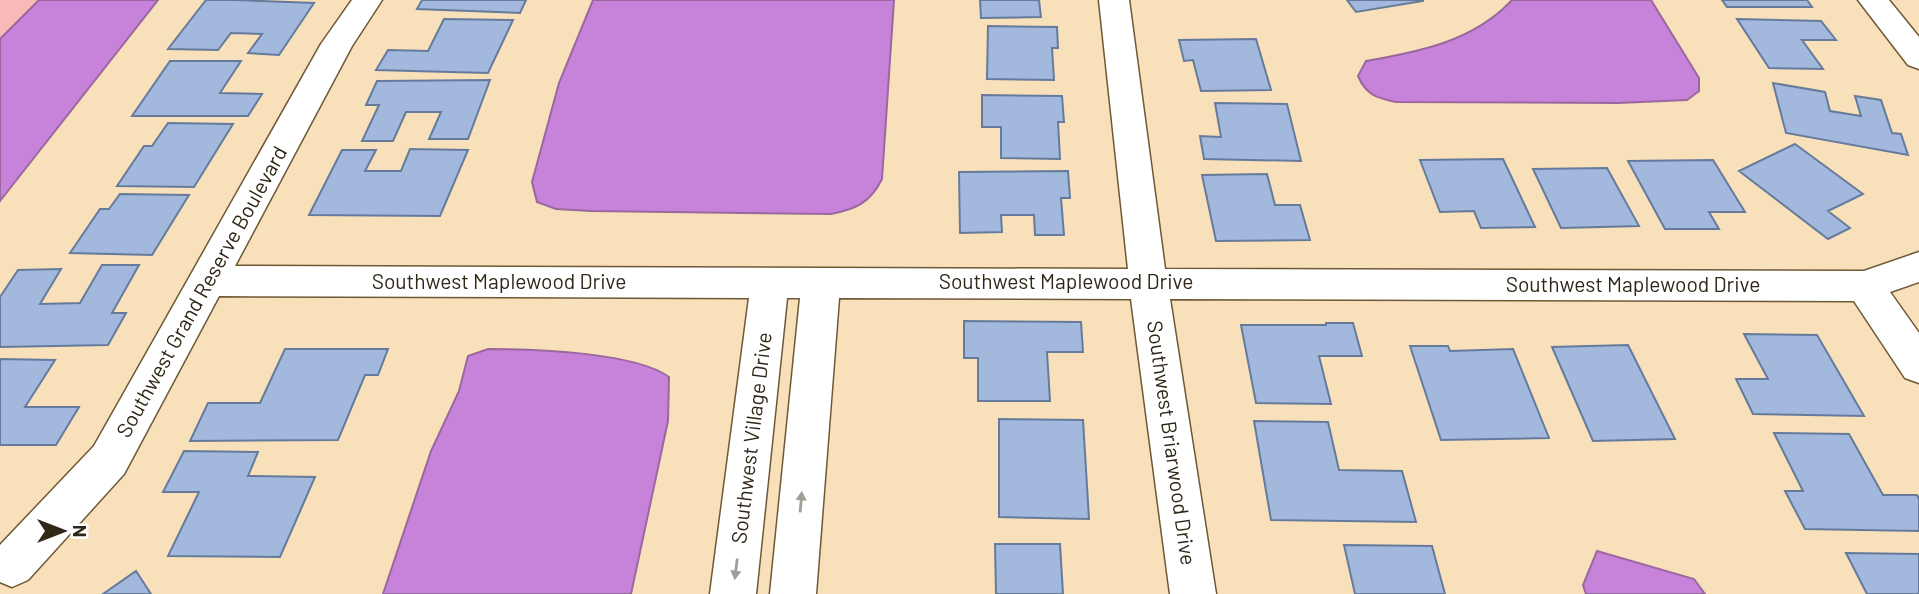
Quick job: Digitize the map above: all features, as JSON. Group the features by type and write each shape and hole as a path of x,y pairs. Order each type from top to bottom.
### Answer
{"street":[{"name":"Southwest Grand Reserve Boulevard","path":"12,565 109,460 337,44 367,0"},
{"name":"Southwest Briarwood Drive","path":"1114,0 1148,282 1193,594"},
{"path":"1880,8 1919,17"},
{"path":"1880,8 1919,58"},
{"name":"Southwest Maplewood Drive","path":"209,281 1865,286 1919,267"},
{"name":"Southwest Village Drive","path":"733,594 771,282"},
{"path":"793,594 821,282"},
{"path":"1865,286 1919,366"}],"shaded area":[{"path":"0,0 39,0 0,39"},
{"path":"39,0 158,0 0,201 0,39"},
{"path":"593,0 894,0 882,179 877,187 861,204 831,214 591,211 556,209 537,202 532,182 559,83"},
{"path":"1512,0 1651,0 1699,78 1699,91 1687,100 1618,103 1396,102 1373,95 1361,82 1358,76 1366,61 1425,49 1463,35 1481,26"},
{"path":"488,349 556,351 608,357 633,362 669,377 668,421 631,594 383,594 431,451 459,391 468,356"},
{"path":"1597,551 1694,579 1705,594 1586,594 1583,585"}],"building":[{"path":"206,0 314,3 279,55 248,53 262,34 231,33 218,50 168,49"},
{"path":"422,0 526,0 520,13 417,9"},
{"path":"980,0 1039,0 1041,17 981,18"},
{"path":"1347,0 1423,0 1423,1 1356,12"},
{"path":"1722,0 1807,0 1812,7 1727,7"},
{"path":"444,19 513,20 488,73 376,70 388,50 428,51"},
{"path":"1737,19 1821,21 1836,40 1802,40 1823,69 1769,68"},
{"path":"988,26 1057,27 1058,48 1052,48 1054,80 987,79"},
{"path":"1256,39 1271,90 1201,91 1193,60 1184,61 1179,40"},
{"path":"170,61 241,61 220,93 262,94 248,116 132,116"},
{"path":"490,80 468,139 429,139 441,112 406,112 393,141 362,141 379,105 366,105 377,81"},
{"path":"1773,83 1825,92 1830,111 1861,116 1855,96 1881,100 1892,133 1901,134 1908,155 1786,133"},
{"path":"982,95 1062,96 1064,122 1058,122 1060,159 1001,158 1001,127 982,127"},
{"path":"1215,103 1287,104 1301,161 1204,159 1200,136 1221,137"},
{"path":"168,123 233,124 194,187 117,186 144,146 152,146"},
{"path":"1795,144 1863,194 1828,211 1850,228 1828,239 1739,171"},
{"path":"410,149 468,150 440,216 309,215 342,150 376,150 365,171 401,171"},
{"path":"1503,159 1535,227 1481,228 1474,211 1440,212 1420,160"},
{"path":"1713,160 1745,212 1709,212 1719,229 1665,229 1628,161"},
{"path":"1607,168 1639,226 1561,228 1533,169"},
{"path":"1068,171 1070,198 1061,198 1064,235 1035,235 1034,215 1001,215 1002,232 960,233 959,172"},
{"path":"1267,174 1275,205 1300,205 1310,240 1216,241 1202,175"},
{"path":"120,194 189,195 152,255 70,253 100,209 109,209"},
{"path":"102,265 139,265 112,313 126,313 108,345 0,347 0,297 18,270 61,269 40,304 80,303"},
{"path":"964,321 1081,322 1083,352 1047,352 1050,401 978,401 978,358 964,358"},
{"path":"1353,323 1362,356 1319,356 1331,404 1256,403 1241,325"},
{"path":"1744,334 1817,335 1864,416 1753,414 1736,379 1768,379"},
{"path":"1628,345 1675,439 1593,441 1552,347"},
{"path":"1410,346 1448,346 1450,351 1513,349 1549,438 1441,440"},
{"path":"285,349 388,349 378,375 365,375 338,440 190,441 208,403 260,403"},
{"path":"0,359 55,360 25,407 79,407 56,445 0,445"},
{"path":"999,419 1083,420 1089,519 999,517"},
{"path":"1254,421 1328,422 1339,470 1402,471 1416,522 1271,520"},
{"path":"1774,433 1849,434 1883,495 1917,495 1919,531 1805,529 1785,491 1803,491"},
{"path":"184,451 258,452 248,476 315,477 280,557 168,556 199,492 163,492"},
{"path":"995,544 1060,544 1063,594 996,594"},
{"path":"1344,545 1432,546 1445,594 1355,594"},
{"path":"1846,553 1919,554 1919,594 1867,594"},
{"path":"136,571 151,594 103,594"}]}
